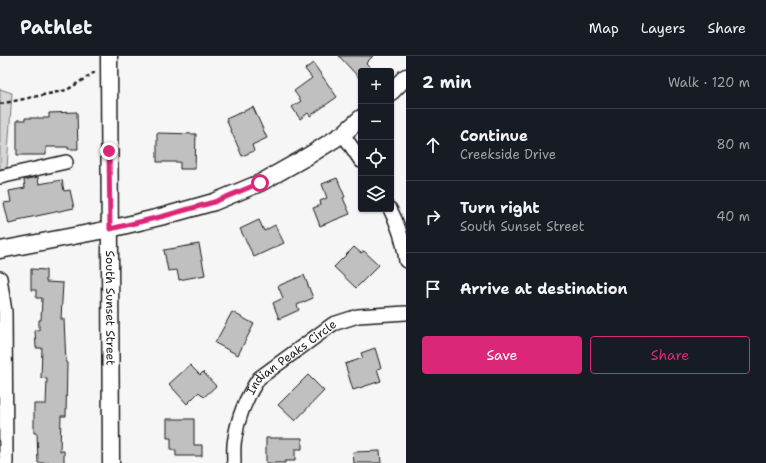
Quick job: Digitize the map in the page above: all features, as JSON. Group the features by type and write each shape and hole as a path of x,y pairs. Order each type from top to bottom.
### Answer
{"street":[{"name":"South Sunset Street","path":"109,56 112,463"},
{"path":"394,89 406,77"},
{"path":"0,250 110,229 214,202 260,183 308,156 343,134 358,121"},
{"path":"343,134 358,156"},
{"path":"0,178 66,162"},
{"path":"392,212 405,251 406,261"},
{"path":"0,278 5,312 3,417 6,463"},
{"name":"Indian Peaks Circle","path":"234,463 234,438 241,410 259,378 333,324 358,316 406,313"}],"path":[{"path":"0,104 67,90 98,70"}],"shaded area":[{"path":"0,89 12,93 7,168 0,169"}],"building":[{"path":"339,56 373,56 366,63 371,68 358,68 358,77"},
{"path":"313,63 337,97 310,116 308,113 300,119 292,107 301,101 294,91 312,78 305,69"},
{"path":"253,107 267,138 252,145 254,151 242,156 226,119"},
{"path":"77,112 78,149 68,149 68,147 46,147 46,155 17,155 17,120 25,120 25,118 49,118 49,113"},
{"path":"157,133 196,134 195,169 180,169 180,162 157,162"},
{"path":"38,177 39,184 62,180 64,191 70,190 74,208 18,220 18,222 9,224 4,203 11,202 9,191 25,188 24,180"},
{"path":"337,178 350,214 320,226 313,208 321,205 320,201 327,198 322,184"},
{"path":"259,220 264,231 275,225 284,243 254,257 240,229"},
{"path":"199,244 205,275 179,280 177,270 168,271 164,250"},
{"path":"354,247 361,253 364,251 379,265 356,288 334,267"},
{"path":"31,269 46,270 46,282 63,283 61,319 64,319 67,363 66,416 61,416 60,451 64,451 64,463 38,463 37,433 34,433 34,404 46,404 47,379 41,378 42,348 36,348 35,330 39,330 42,298 36,298 36,290 31,290"},
{"path":"304,275 313,298 297,305 299,310 279,319 273,303 283,298 278,286"},
{"path":"232,312 254,324 238,355 215,343"},
{"path":"375,348 381,368 377,369 381,381 353,390 345,364 363,358 361,353"},
{"path":"190,365 200,375 203,372 216,386 204,397 199,392 187,404 169,384"},
{"path":"308,375 324,391 295,421 278,405"},
{"path":"167,419 194,419 194,445 202,445 202,456 176,456 176,450 171,450 171,438 167,438"},
{"path":"266,438 302,438 302,449 295,449 295,461 285,461 285,463 266,463"},
{"path":"380,451 381,463 354,463 353,452"}],"route":[{"path":"109,151 110,229 214,202 260,183"}]}
